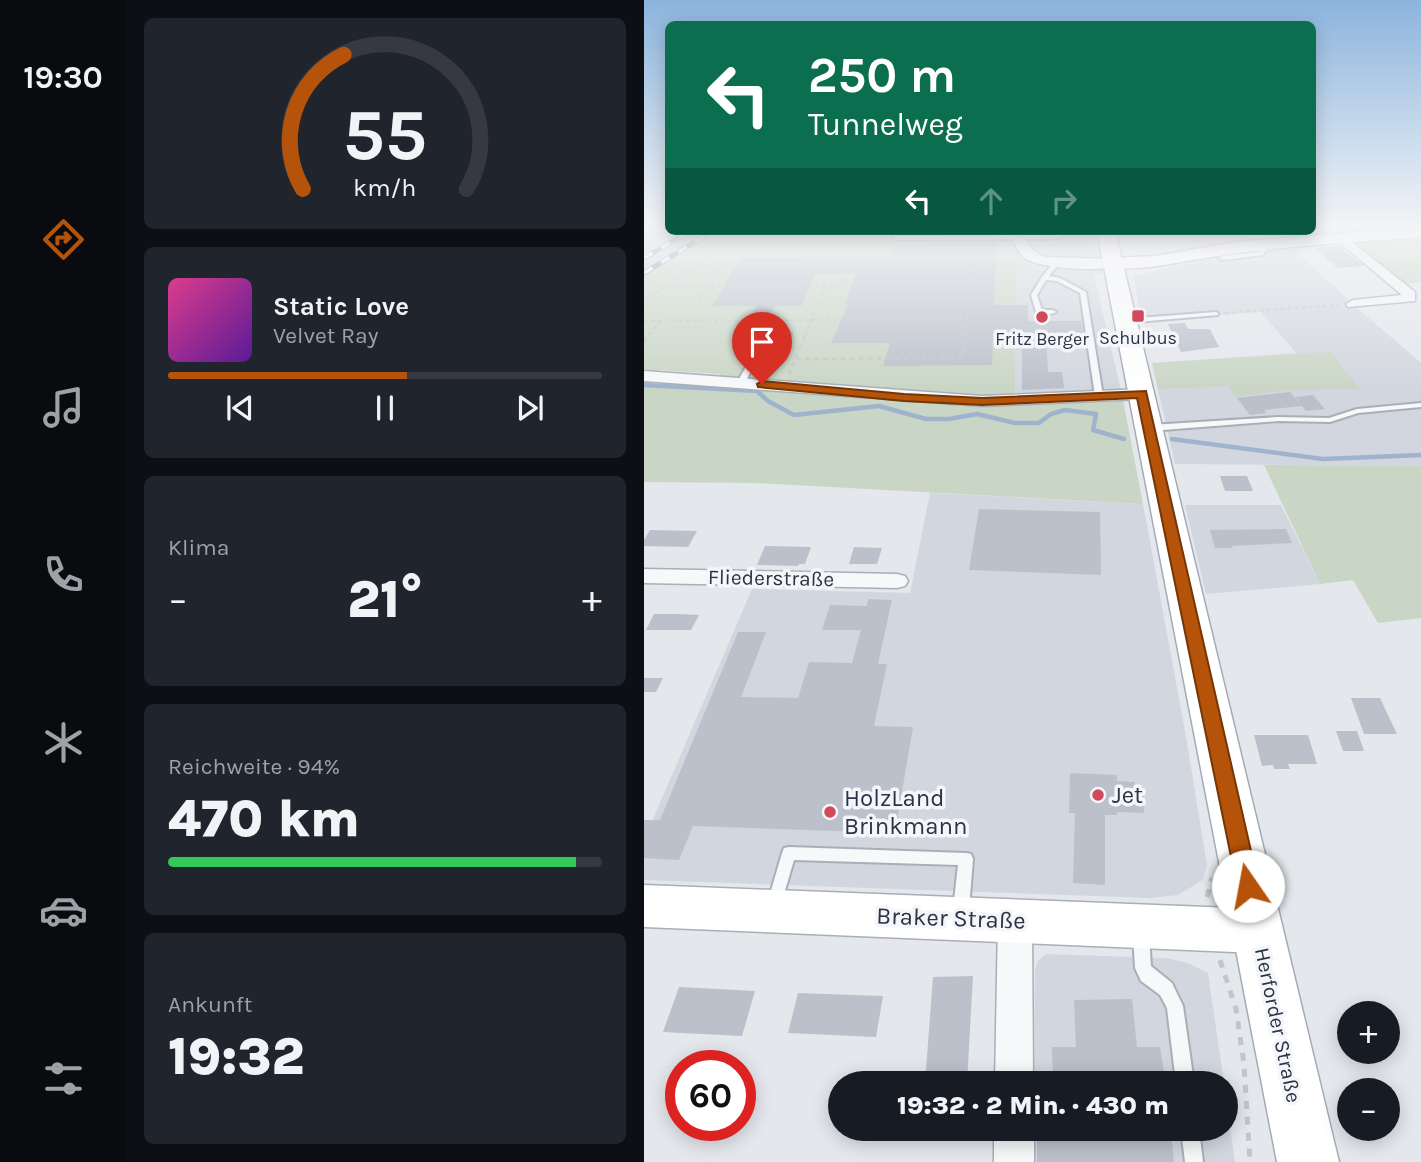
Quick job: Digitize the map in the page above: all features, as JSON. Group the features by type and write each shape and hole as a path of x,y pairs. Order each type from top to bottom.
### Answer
{"main road":[{"name":"Herforder Straße","path":"1116,279 1146,411 1236,930 1308,1162"},
{"name":"Braker Straße","path":"644,906 1236,930"}],"street":[{"path":"1353,304 1410,298 1410,295 1391,279"},
{"path":"644,376 686,377 955,400 1100,396 1146,411"},
{"name":"Fliederstraße","path":"647,581 897,581"},
{"path":"1014,1071 1015,920"},
{"path":"1014,1141 1014,1162"}],"lane":[{"path":"1043,279 1034,295 1039,312 1053,312"},
{"path":"1058,279 1083,292 1100,396"},
{"path":"1125,321 1216,314"},
{"path":"741,383 766,334 788,334"},
{"path":"1146,411 1317,421 1330,420 1357,411 1421,405"},
{"path":"773,911 789,853 966,859 960,918"},
{"path":"1140,926 1143,968 1147,975 1166,989 1175,1006 1183,1071"},
{"path":"1192,1141 1195,1162"}],"path":[{"path":"644,300 675,279"},
{"path":"699,301 714,279"},
{"path":"796,359 963,358 971,279"},
{"path":"784,386 825,285"},
{"path":"665,286 970,285"},
{"path":"1216,314 1353,304"},
{"path":"644,321 967,319"},
{"path":"644,341 659,321"},
{"path":"1236,930 1224,978 1236,1009 1244,1064 1250,1162"}],"shaded area":[{"path":"1017,279 1095,279 1121,390 1015,396"},
{"path":"1135,279 1326,279 1421,363 1421,466 1175,464 1152,363 1296,353 1261,312 1141,321"},
{"path":"930,493 1143,504 1207,865 1203,880 1178,895 1151,898 644,880 644,840 752,589 910,593"},
{"path":"1185,505 1281,505 1320,584 1206,594"},
{"path":"1046,954 1166,958 1188,963 1208,973 1222,1071 1034,1071 1037,962"},
{"path":"1034,1141 1232,1141 1235,1162 1035,1162"}],"green space":[{"path":"644,279 1017,279 1015,396 985,397 719,378 720,374 659,370 655,374 644,373 648,369 644,369"},
{"path":"1398,279 1421,279 1421,282 1404,284"},
{"path":"1331,352 1359,389 1288,390 1235,397 1229,386 1158,389 1152,363"},
{"path":"644,382 983,406 1123,400 1143,504 757,483 644,482"},
{"path":"1264,465 1421,466 1421,618 1378,623 1353,580 1320,584"}],"building":[{"path":"728,279 813,279 801,306 775,306 762,330 742,331 756,306 712,306"},
{"path":"854,279 995,279 994,305 1028,305 1028,321 1081,321 1084,337 1046,337 1048,372 1062,372 1064,388 1022,390 1022,337 993,338 992,365 883,366 890,343 831,343 848,305 845,305"},
{"path":"1185,323 1188,329 1210,329 1219,347 1181,352 1168,324"},
{"path":"1290,392 1302,406 1264,410 1267,413 1250,415 1237,398"},
{"path":"1313,395 1325,409 1306,411 1295,397"},
{"path":"1220,476 1247,476 1253,491 1225,491"},
{"path":"979,509 1100,512 1101,575 969,570"},
{"path":"1286,529 1292,543 1232,546 1233,548 1215,548 1210,530"},
{"path":"650,530 697,531 688,547 644,546 644,540"},
{"path":"765,546 811,547 805,564 757,565"},
{"path":"854,547 882,548 877,564 849,564"},
{"path":"868,599 892,600 878,664 887,664 874,726 913,727 895,833 693,826 679,860 644,858 644,820 660,820 738,632 766,632 741,697 798,698 809,662 852,663 861,630 822,630 830,605 867,606"},
{"path":"654,614 699,615 691,630 646,630"},
{"path":"644,678 663,678 656,692 644,692"},
{"path":"1351,698 1380,698 1397,734 1364,734"},
{"path":"1336,731 1357,731 1364,751 1343,751"},
{"path":"1254,735 1308,735 1317,764 1288,764 1290,769 1274,769 1273,765 1262,766"},
{"path":"1070,773 1117,775 1117,781 1135,782 1135,787 1143,787 1144,813 1117,812 1117,815 1105,815 1105,885 1073,883 1075,813 1069,813"},
{"path":"973,976 968,1071 926,1071 933,977"},
{"path":"679,987 755,991 742,1036 663,1032"},
{"path":"798,993 883,996 876,1037 788,1033"},
{"path":"1132,999 1137,1047 1160,1047 1164,1071 1053,1071 1052,1047 1076,1047 1074,1000"},
{"path":"1037,1141 1172,1141 1174,1162 1037,1162"}],"waterway":[{"path":"644,385 757,391 768,401 794,415 879,406 926,419 949,419 977,414 1015,423 1039,423 1051,414 1065,410 1096,414 1093,430 1124,439"},
{"path":"1172,439 1323,459 1421,455"}],"place":[{"name":"Schulbus","path":"1138,316"},
{"name":"Fritz Berger","path":"1042,317"},
{"name":"Jet","path":"1098,795"},
{"name":"HolzLand Brinkmann","path":"830,812"}],"route":[{"path":"762,384 904,398 982,401 1142,394 1248,886"}]}
